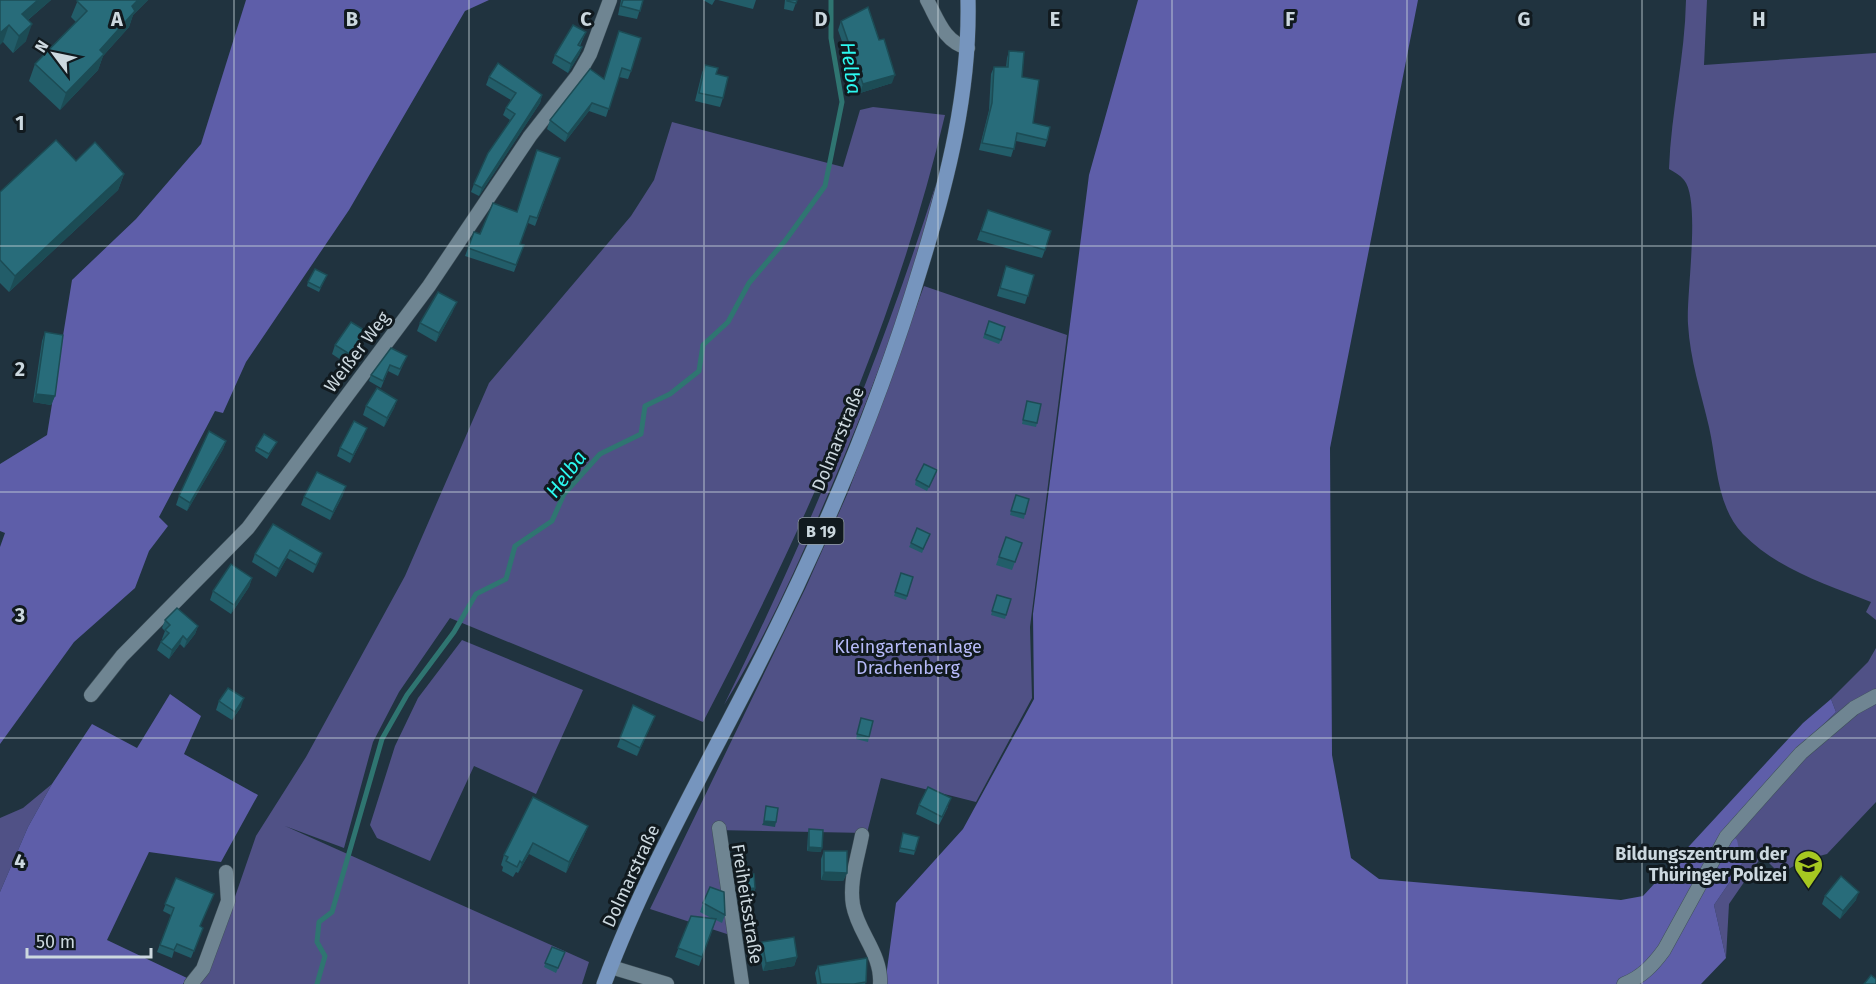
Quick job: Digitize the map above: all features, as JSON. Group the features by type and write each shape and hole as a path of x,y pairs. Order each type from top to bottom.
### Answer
{"main road":[{"name":"Dolmarstraße","path":"604,984 678,822 790,600 855,454 907,313 934,223 961,106 968,48 968,0"}],"street":[{"name":"Weißer Weg","path":"91,695 122,656 248,528 429,286 504,172 578,75 590,54 610,0"},
{"path":"927,0 946,36 958,46 968,48"},
{"path":"1624,984 1635,980 1654,964 1664,950 1726,837 1801,753 1854,708 1876,696"},
{"name":"Freiheitsstraße","path":"719,828 742,984"},
{"path":"862,835 851,888 853,906 877,959 881,973 880,984"},
{"path":"191,984 203,969 228,901 226,872"},
{"path":"611,967 667,984"}],"green space":[{"path":"1686,0 1707,0 1704,65 1876,53 1876,620 1866,612 1871,602 1803,575 1756,546 1734,523 1722,497 1689,337 1692,207 1684,180 1669,169"},
{"path":"873,107 945,115 900,272 843,426 776,576 703,722 450,618 399,692 373,742 344,848 285,826 589,962 582,984 198,984 209,972 256,836 306,757 405,576 489,383 631,216 654,180 672,122 843,167 860,110"},
{"path":"936,184 904,299 848,448 782,597 755,652 724,705 813,513 840,448 891,317"},
{"name":"Kleingartenanlage Drachenberg","path":"924,286 1067,335 1030,627 1032,698 976,802 881,778 867,833 716,830 730,935 650,909 806,587 849,490"},
{"path":"462,640 583,690 536,794 474,766 430,861 377,838 370,825 395,746 418,698"},
{"path":"1876,648 1876,802 1827,854 1804,860 1780,874 1762,856 1729,904 1726,958 1714,905 1742,864 1726,829 1794,753 1836,712 1831,699 1868,662"},
{"path":"52,784 28,827 0,892 0,818 23,808"}],"shaded area":[{"path":"246,0 489,0 465,11 349,210 246,362 223,413 215,411 159,517 168,526 149,551 135,588 74,642 0,744 0,547 5,533 0,531 0,464 47,435 72,280 136,219 201,144"},
{"path":"1138,0 1418,0 1330,448 1332,755 1351,858 1379,879 1621,900 1643,896 1803,723 1831,699 1836,712 1794,753 1726,829 1737,840 1742,864 1714,905 1726,958 1701,984 885,984 896,903 963,829 1034,699 1033,614 1089,175"},
{"path":"170,694 201,716 184,754 258,795 221,862 149,852 107,940 187,978 183,984 0,984 0,892 28,827 52,784 92,724 137,748"}],"building":[{"path":"0,0 38,0 22,14 32,24 19,36 9,25 0,33"},
{"path":"78,0 138,0 132,6 135,11 100,50 104,54 66,93 35,64 87,11"},
{"path":"623,0 643,0 640,11 621,6"},
{"path":"868,7 879,40 884,39 895,75 863,84 841,21"},
{"path":"573,25 586,32 578,45 582,47 571,64 555,55"},
{"path":"619,31 641,38 631,71 622,68 609,109 592,103 568,134 550,120 590,69 604,79"},
{"path":"1009,51 1024,52 1022,77 1039,80 1033,123 1050,127 1047,140 1017,133 1014,149 982,143 992,103 994,67 1008,67"},
{"path":"498,63 542,95 482,188 474,184 488,153 515,114 506,108 516,93 489,77"},
{"path":"705,65 718,68 716,74 728,77 723,98 699,93"},
{"path":"56,140 76,161 95,142 124,174 15,276 0,260 0,192"},
{"path":"537,150 560,158 537,218 530,216 520,244 524,245 516,265 468,248 474,232 480,234 493,203 517,212"},
{"path":"988,210 1051,231 1045,250 981,231"},
{"path":"1006,266 1034,275 1028,296 1000,288"},
{"path":"315,269 327,275 320,288 308,282"},
{"path":"438,292 457,302 439,333 420,323"},
{"path":"989,321 1005,327 1001,340 985,334"},
{"path":"351,322 364,330 364,336 351,355 335,345"},
{"path":"45,332 63,335 55,396 36,394"},
{"path":"391,348 407,356 400,369 390,365 383,381 371,375"},
{"path":"377,388 397,400 387,418 366,406"},
{"path":"1027,401 1041,404 1037,423 1023,420"},
{"path":"354,421 367,428 353,455 340,448"},
{"path":"209,431 226,441 190,503 179,496"},
{"path":"264,434 277,442 269,454 256,447"},
{"path":"924,464 937,470 929,487 916,480"},
{"path":"317,472 346,486 333,512 304,497"},
{"path":"1016,495 1029,499 1025,514 1011,511"},
{"path":"273,524 322,553 316,565 290,550 279,569 255,554"},
{"path":"917,528 930,534 923,549 911,543"},
{"path":"1006,537 1022,543 1015,562 999,557"},
{"path":"231,564 252,578 234,605 213,591"},
{"path":"901,573 913,577 907,596 895,592"},
{"path":"997,595 1011,599 1006,615 992,611"},
{"path":"177,608 198,626 187,640 183,636 172,650 161,642 169,633 165,630 170,625 165,620"},
{"path":"228,688 244,698 235,712 219,701"},
{"path":"633,705 655,716 640,748 620,738"},
{"path":"861,718 873,721 869,737 857,734"},
{"path":"928,787 951,798 942,817 919,805"},
{"path":"533,797 588,826 569,862 533,843 522,863 520,861 517,867 506,861 508,857 504,855"},
{"path":"766,806 778,808 776,822 764,821"},
{"path":"809,829 823,830 822,848 809,847"},
{"path":"903,833 919,837 915,851 900,848"},
{"path":"824,851 847,851 847,873 824,872"},
{"path":"745,854 748,874 754,874 755,888 739,890 734,856"},
{"path":"1841,876 1859,892 1843,911 1825,896"},
{"path":"176,878 214,894 200,926 203,928 194,951 177,944 174,950 160,945 174,908 165,904"},
{"path":"710,887 724,892 725,915 703,903"},
{"path":"691,916 716,919 702,957 678,948"},
{"path":"794,937 797,957 766,963 762,942"},
{"path":"552,947 565,952 558,968 545,963"},
{"path":"867,958 866,982 821,984 818,966"},
{"path":"1871,975 1876,979 1876,984 1864,984"}],"waterway":[{"name":"Helba","path":"317,984 325,956 317,942 319,922 332,912 382,739 407,695 454,632 476,594 506,579 515,546 552,521 564,494 600,454 641,434 645,406 670,394 699,371 703,345 728,322 749,283 785,241 825,186 842,102 831,38 831,0"}],"place":[{"name":"Bildungszentrum der Thüringer Polizei","path":"1808,890"}]}
